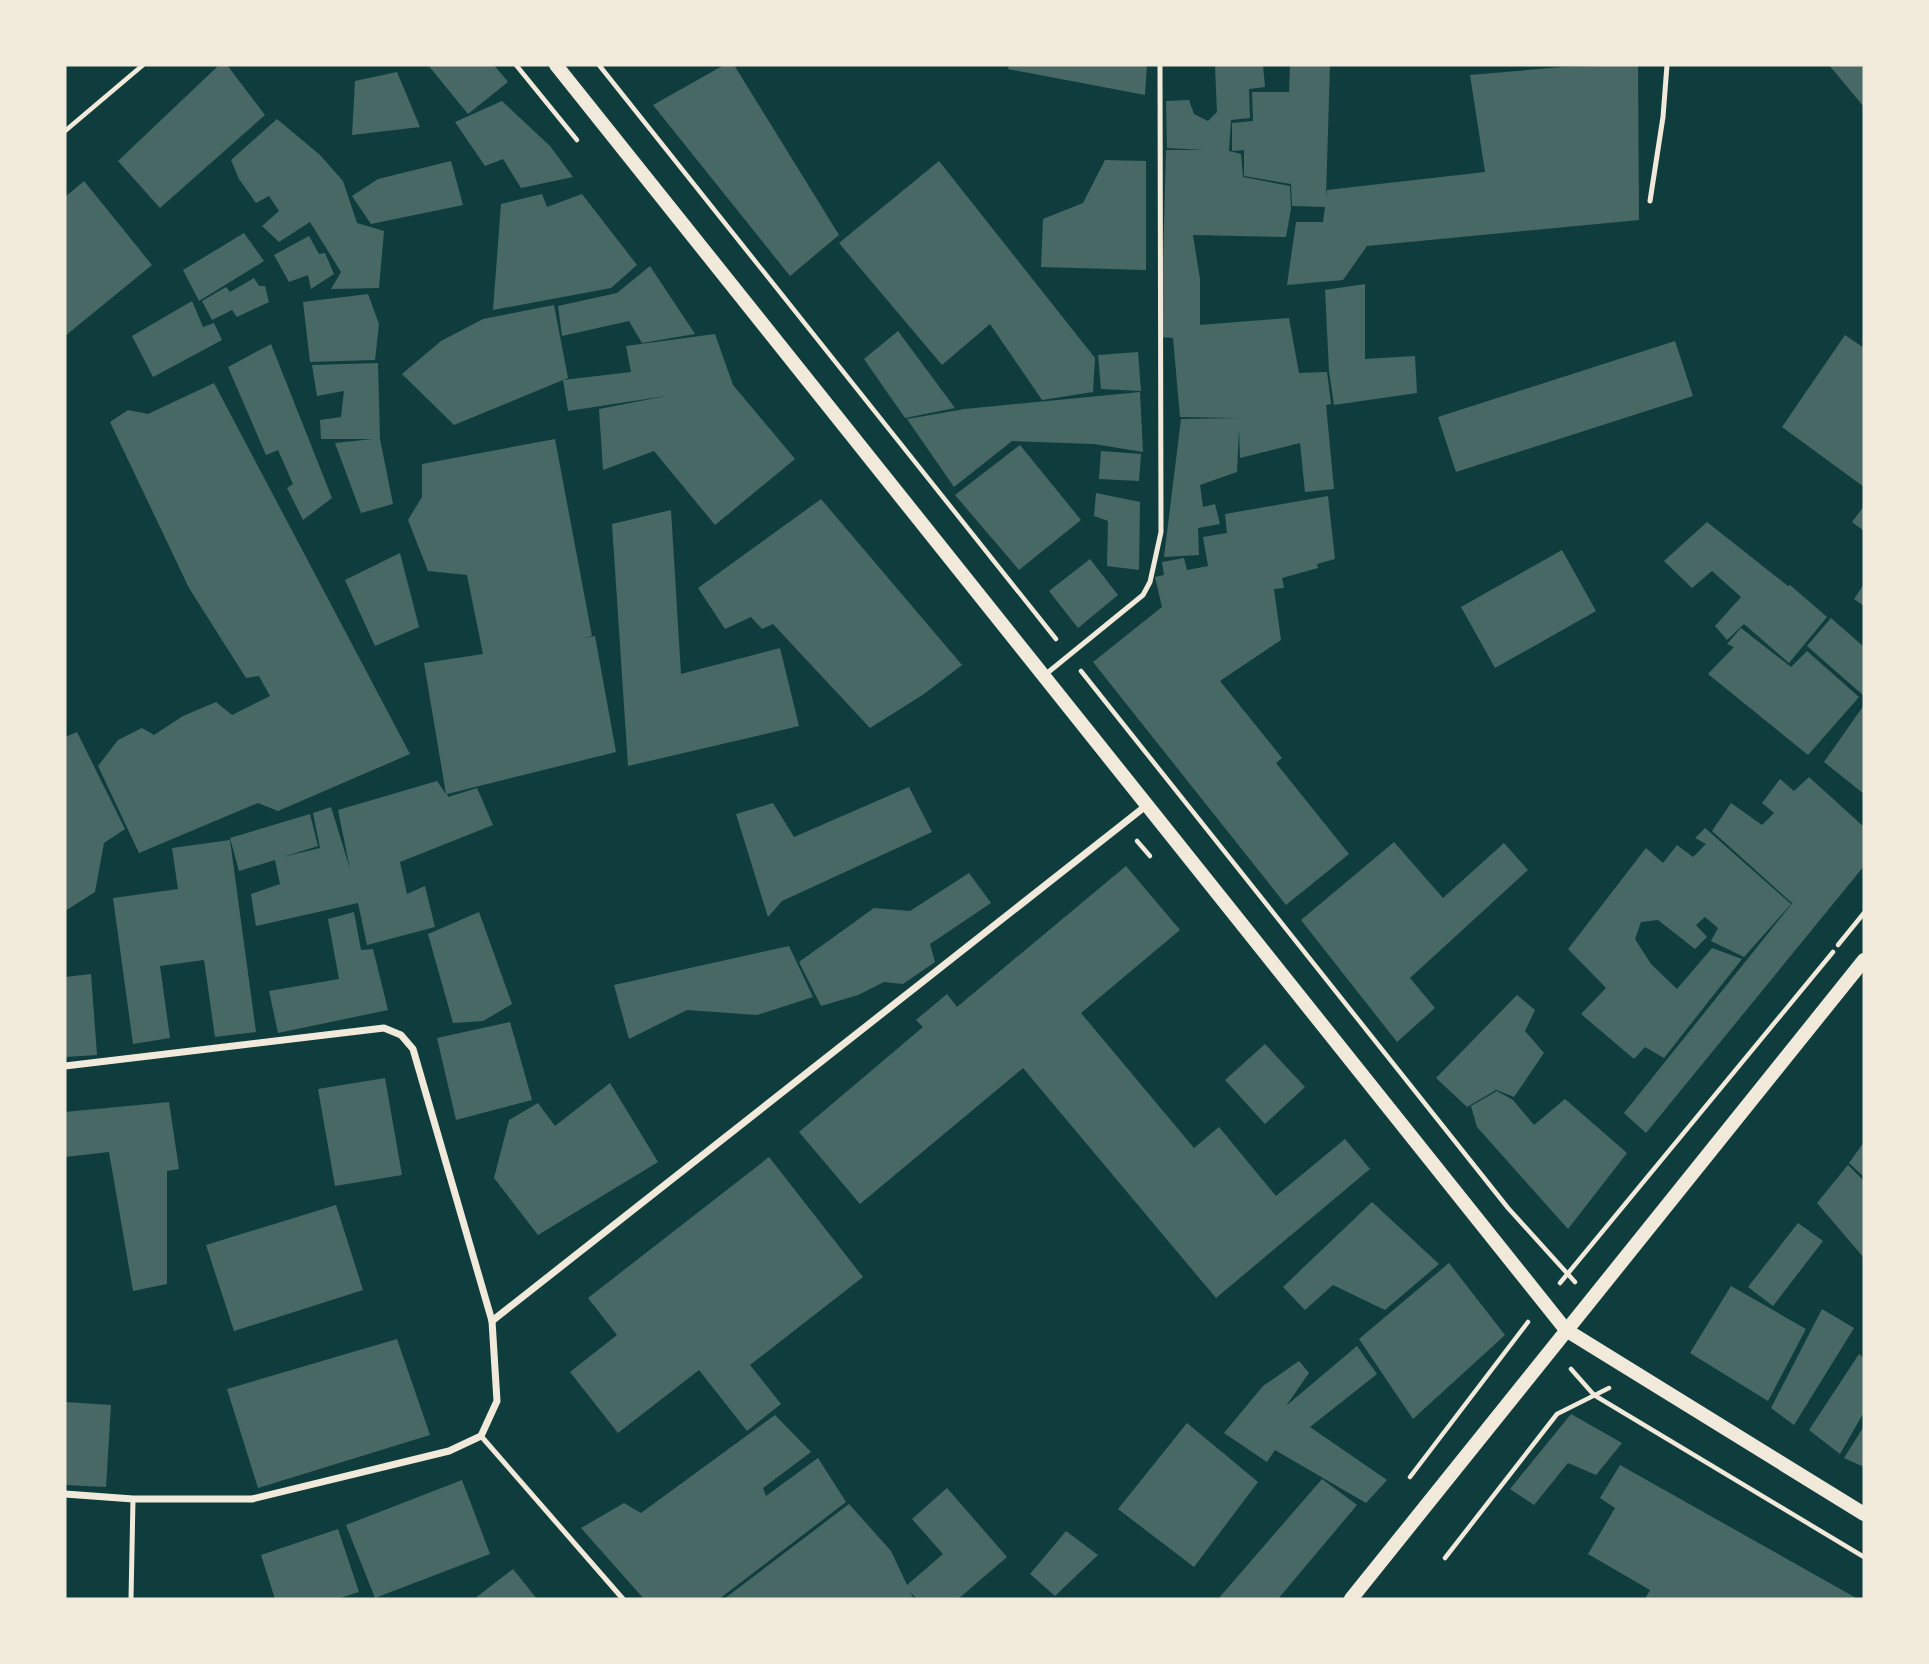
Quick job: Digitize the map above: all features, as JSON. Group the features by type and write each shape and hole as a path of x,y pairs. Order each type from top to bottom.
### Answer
{"main road":[{"path":"556,65 1566,1330 1864,1514"},
{"path":"1351,1599 1864,960"}],"street":[{"path":"492,1321 1147,805"},
{"path":"65,1066 384,1028 401,1035 413,1049 492,1321 497,1401 481,1436 449,1451 252,1499 133,1499 65,1494"}],"lane":[{"path":"1045,675 1143,594 1150,582 1161,532 1160,65"},
{"path":"1650,201 1663,117 1667,65"},
{"path":"481,1436 623,1599"},
{"path":"131,1599 133,1499"}],"path":[{"path":"65,131 143,65"},
{"path":"599,65 1508,1208 1591,1299"},
{"path":"1410,1477 1544,1302 1864,913"},
{"path":"1444,1558 1557,1414 1638,1374"},
{"path":"1594,1395 1864,1557"}],"building":[{"path":"219,65 227,65 265,115 160,208 118,161"},
{"path":"428,65 494,65 508,82 468,114"},
{"path":"724,65 734,65 839,235 790,276 653,105"},
{"path":"1009,65 1147,65 1145,95 1008,69"},
{"path":"1215,65 1263,65 1265,87 1249,89 1250,118 1231,120 1229,151 1241,154 1243,177 1290,186 1291,209 1286,237 1193,235 1200,279 1200,325 1289,318 1299,373 1327,372 1331,404 1326,405 1334,489 1305,492 1300,443 1240,458 1239,429 1237,472 1200,485 1203,507 1215,504 1220,524 1198,528 1199,555 1164,557 1181,419 1240,418 1180,417 1173,338 1161,337 1166,150 1204,150 1167,148 1166,101 1189,100 1194,114 1208,121 1217,112"},
{"path":"1290,65 1330,65 1326,197 1327,190 1485,172 1470,75 1562,67 1638,65 1639,220 1367,246 1343,280 1287,285 1296,222 1323,222 1325,207 1292,206 1291,184 1244,176 1244,150 1232,151 1232,123 1253,121 1252,92 1289,92"},
{"path":"1829,65 1864,65 1864,107"},
{"path":"397,72 420,127 352,135 355,81"},
{"path":"502,101 550,146 573,177 521,188 503,159 485,166 455,122"},
{"path":"277,119 320,155 343,181 357,223 384,231 379,288 331,289 341,272 310,222 279,242 262,226 279,211 269,196 256,203 239,179 231,160"},
{"path":"1105,160 1146,161 1146,270 1041,267 1043,219 1083,203"},
{"path":"451,161 463,205 371,224 352,196 378,179"},
{"path":"939,161 1095,358 1093,392 1042,400 990,324 942,365 839,243"},
{"path":"84,181 152,265 65,336 65,197"},
{"path":"542,194 547,207 582,194 637,265 611,288 493,310 501,204"},
{"path":"244,233 264,261 199,301 183,270"},
{"path":"309,236 319,254 325,253 334,274 311,289 308,275 289,282 274,255"},
{"path":"650,266 695,334 642,343 629,321 562,336 558,306 617,293"},
{"path":"254,278 259,286 265,286 269,302 237,317 232,310 212,320 202,301 226,287 230,292"},
{"path":"1365,284 1365,359 1415,356 1417,393 1334,405 1329,371 1325,290"},
{"path":"368,294 379,324 375,360 310,362 303,302"},
{"path":"192,301 203,327 214,323 222,340 153,377 132,336"},
{"path":"554,305 568,378 454,425 402,374 441,341 483,319"},
{"path":"898,331 955,408 905,418 864,359"},
{"path":"715,334 733,385 795,459 715,525 654,451 603,470 599,409 666,396 568,411 563,380 631,372 626,346"},
{"path":"1845,335 1864,348 1864,487 1782,427"},
{"path":"1675,341 1693,396 1456,472 1438,417"},
{"path":"271,344 332,498 303,520 287,488 293,484 278,450 266,455 228,367"},
{"path":"1138,352 1141,391 1101,389 1098,355"},
{"path":"378,363 380,439 393,504 361,513 335,443 373,439 321,439 320,420 341,417 344,391 317,396 312,365"},
{"path":"214,383 410,754 278,811 258,803 139,853 98,766 118,740 142,728 154,735 183,716 216,702 232,715 270,696 259,676 246,678 189,588 110,422 128,410 148,414"},
{"path":"1140,392 1143,452 1094,444 1012,441 954,487 907,419 965,409"},
{"path":"555,439 592,636 581,639 595,636 616,752 447,794 448,797 477,788 493,825 400,862 407,894 425,886 435,927 367,945 358,903 256,926 251,894 280,884 275,860 239,871 230,838 310,814 318,846 283,857 320,848 313,813 331,807 350,869 338,810 437,781 446,794 424,663 483,654 467,575 428,571 408,520 422,497 422,464"},
{"path":"1020,445 1081,520 1019,570 955,495"},
{"path":"1101,451 1141,454 1139,481 1099,479"},
{"path":"1096,493 1140,502 1139,570 1107,566 1108,521 1094,516"},
{"path":"1328,496 1335,559 1317,564 1318,568 1282,578 1284,588 1274,589 1281,640 1220,681 1282,758 1276,763 1349,854 1286,905 1093,662 1162,607 1155,577 1164,575 1162,562 1184,558 1187,570 1208,566 1203,537 1227,533 1225,514"},
{"path":"821,499 962,665 924,694 870,728 773,624 762,629 751,617 725,629 698,588"},
{"path":"1864,506 1864,531 1852,522"},
{"path":"671,510 681,674 780,648 799,726 628,766 612,524"},
{"path":"1707,522 1790,585 1827,617 1789,663 1744,624 1727,640 1715,626 1741,597 1712,571 1692,588 1664,561"},
{"path":"1562,550 1596,611 1495,668 1461,607"},
{"path":"400,553 419,627 375,646 345,580"},
{"path":"1090,559 1118,595 1078,628 1049,591"},
{"path":"1864,584 1864,606 1854,599"},
{"path":"1831,618 1864,647 1864,696 1807,646"},
{"path":"1741,628 1791,667 1807,651 1859,697 1808,755 1708,674 1734,647 1727,644"},
{"path":"1864,705 1864,794 1824,762"},
{"path":"77,732 125,829 104,843 95,892 65,911 65,737"},
{"path":"1809,777 1864,827 1864,866 1646,1133 1624,1113 1794,901 1792,903 1712,831 1731,803 1762,825 1774,813 1762,803 1780,779 1794,791"},
{"path":"909,787 932,832 782,901 768,917 736,814 773,803 794,837"},
{"path":"1705,828 1791,904 1744,957 1711,941 1718,928 1705,917 1696,925 1707,937 1695,949 1658,920 1641,922 1635,939 1651,964 1677,989 1712,948 1742,959 1664,1058 1645,1047 1634,1059 1581,1014 1606,988 1568,949 1646,848 1663,863 1677,845 1693,857 1706,844 1695,838"},
{"path":"230,840 256,1032 215,1037 204,960 160,966 170,1038 133,1044 113,898 178,889 172,848"},
{"path":"1394,842 1443,898 1504,843 1528,870 1410,978 1435,1008 1397,1042 1301,920"},
{"path":"1126,866 1180,930 1081,1013 1194,1148 1219,1127 1276,1196 1345,1139 1370,1169 1216,1298 1023,1068 860,1204 799,1132 923,1027 916,1020 947,994 957,1007"},
{"path":"969,873 991,903 930,944 935,962 903,984 884,982 858,995 821,1006 799,962 874,908 910,911"},
{"path":"354,912 361,950 373,949 388,1010 278,1033 269,991 339,979 328,919"},
{"path":"479,912 512,1004 483,1021 453,1023 428,934"},
{"path":"789,946 813,997 757,1015 687,1010 629,1039 614,985"},
{"path":"91,974 97,1055 65,1057 65,977"},
{"path":"1517,995 1535,1010 1525,1031 1544,1053 1514,1097 1492,1088 1496,1090 1467,1107 1436,1078"},
{"path":"510,1022 532,1100 456,1120 437,1038"},
{"path":"1265,1044 1305,1087 1265,1124 1225,1080"},
{"path":"385,1078 402,1175 335,1186 318,1089"},
{"path":"610,1083 658,1162 538,1235 494,1178 509,1120 538,1103 555,1126"},
{"path":"1497,1091 1513,1100 1534,1125 1565,1099 1627,1153 1568,1229 1477,1127 1471,1106"},
{"path":"169,1102 179,1169 167,1171 167,1284 133,1291 109,1152 65,1157 65,1112"},
{"path":"1864,1142 1864,1177 1849,1163"},
{"path":"769,1157 863,1277 750,1365 781,1404 747,1431 699,1370 618,1433 570,1372 617,1335 588,1298"},
{"path":"1848,1165 1864,1181 1864,1258 1817,1203"},
{"path":"1372,1202 1439,1264 1385,1310 1333,1285 1305,1310 1283,1287"},
{"path":"336,1205 363,1290 234,1331 206,1245"},
{"path":"1798,1223 1823,1241 1773,1306 1748,1287"},
{"path":"1449,1263 1505,1335 1413,1419 1359,1339"},
{"path":"1731,1286 1806,1329 1768,1401 1690,1353"},
{"path":"1822,1309 1854,1328 1794,1425 1771,1408"},
{"path":"397,1339 430,1435 258,1488 227,1389"},
{"path":"1357,1346 1377,1374 1310,1427 1387,1480 1366,1503 1275,1450 1267,1462 1224,1433 1263,1386 1299,1361 1309,1373 1286,1406"},
{"path":"1859,1354 1864,1358 1864,1412 1840,1454 1809,1430"},
{"path":"65,1402 111,1405 106,1487 65,1485"},
{"path":"1571,1414 1622,1443 1596,1475 1568,1463 1534,1505 1510,1489"},
{"path":"775,1415 811,1452 763,1488 766,1496 818,1458 846,1502 719,1599 644,1599 581,1528 624,1503 641,1513"},
{"path":"1187,1423 1258,1482 1194,1567 1118,1509"},
{"path":"1864,1426 1864,1467 1844,1458"},
{"path":"1620,1465 1858,1599 1645,1599 1650,1590 1588,1554 1615,1508 1600,1498"},
{"path":"1322,1479 1357,1505 1278,1599 1218,1599"},
{"path":"462,1480 490,1554 375,1598 346,1525"},
{"path":"947,1488 1007,1557 958,1599 917,1599 910,1592 914,1599 724,1599 849,1504 891,1551 907,1585 943,1554 912,1519"},
{"path":"338,1529 359,1592 337,1599 275,1599 261,1555"},
{"path":"1066,1531 1098,1555 1055,1596 1030,1574"},
{"path":"513,1569 537,1599 474,1599"}]}
